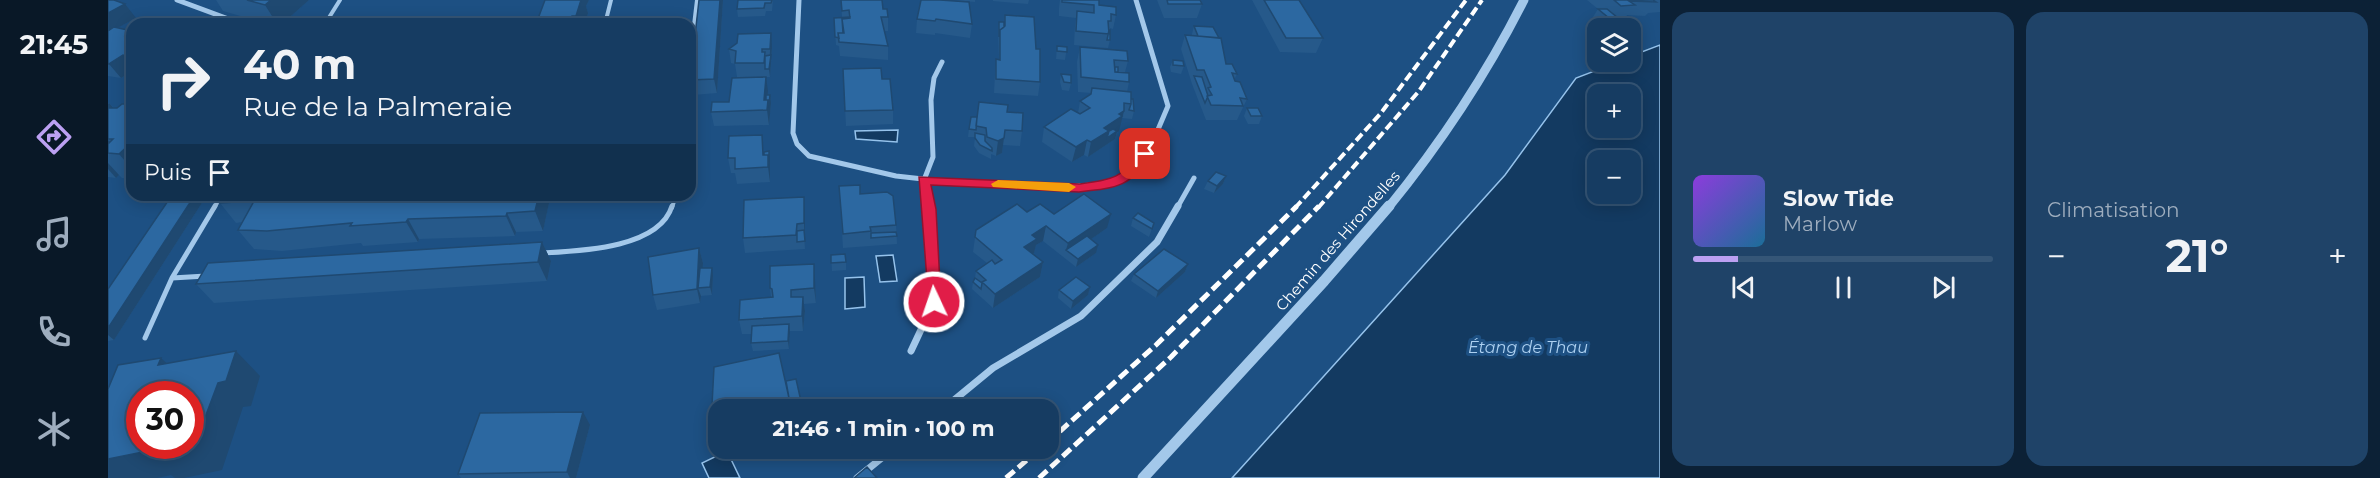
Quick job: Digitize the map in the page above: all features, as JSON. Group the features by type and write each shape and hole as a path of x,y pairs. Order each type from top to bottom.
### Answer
{"street":[{"path":"177,0 226,18"},
{"path":"799,0 794,132 797,144 809,156 924,180 1079,188 1112,184 1135,171 1166,120 1168,106 1136,0"},
{"name":"Chemin des Hirondelles","path":"1143,478 1315,293 1400,193 1483,79 1524,0"},
{"path":"911,351 934,302 930,209 924,180 933,157 931,100 934,78 942,62"},
{"path":"955,399 993,368 1082,316 1157,242 1194,178"},
{"path":"857,478 880,459"}],"lane":[{"path":"329,18 340,0"},
{"path":"606,18 611,0"},
{"path":"695,18 697,0"},
{"path":"145,338 172,278 218,201"},
{"path":"539,253 618,246 644,236 662,221 675,201"},
{"path":"172,278 208,275"}],"water":[{"name":"Étang de Thau","path":"1660,45 1660,478 1232,478 1505,175 1576,78 1592,72 1641,72 1641,52"},
{"path":"898,130 897,142 856,139 855,131"},
{"path":"893,255 897,281 880,282 876,256"},
{"path":"864,277 865,307 845,309 845,278"},
{"path":"710,459 731,459 740,478 709,478 702,463"}],"building":[{"path":"108,0 114,0 125,4 108,13"},
{"path":"247,0 271,0 265,5"},
{"path":"545,0 581,0 576,16 571,18 538,18"},
{"path":"699,0 720,0 714,79 696,80 696,27"},
{"path":"738,0 772,0 771,3 765,3 764,8 737,9"},
{"path":"841,0 882,0 883,9 887,9 888,17 881,17 888,46 839,42 838,33 844,33 842,19 850,18 849,10 842,11"},
{"path":"921,0 969,2 972,24 917,19"},
{"path":"1062,0 1099,0 1099,5 1116,7 1116,15 1111,14 1111,21 1108,21 1109,34 1076,31 1077,11 1094,13 1094,5 1062,2"},
{"path":"1167,0 1200,0 1202,4 1168,4"},
{"path":"1264,0 1299,0 1323,38 1286,38"},
{"path":"1614,0 1653,0 1656,2 1629,1 1635,5 1621,6"},
{"path":"1598,9 1607,9 1618,18 1609,18"},
{"path":"1005,15 1034,17 1036,49 1040,49 1040,82 996,79 996,59 1000,60 1000,30 1005,26"},
{"path":"850,17 842,19 843,33 838,33 839,38 835,37 834,18"},
{"path":"999,22 1004,22 1004,27 1000,30 999,37"},
{"path":"1194,26 1213,27 1219,38 1198,36"},
{"path":"114,27 126,30 126,56 123,55 109,64 108,64 108,31"},
{"path":"771,33 770,49 762,49 762,52 765,52 764,63 735,63 736,51 729,49 737,43 738,34"},
{"path":"1185,35 1221,38 1226,64 1232,64 1237,74 1232,73 1235,81 1240,82 1247,99 1240,98 1243,106 1211,105 1207,96 1212,95 1208,88 1211,87 1204,70 1197,70"},
{"path":"1057,46 1067,47 1067,52 1057,51"},
{"path":"1080,47 1127,51 1128,61 1114,60 1115,72 1129,73 1129,82 1081,77"},
{"path":"771,55 769,69 765,69 765,56"},
{"path":"1173,60 1183,61 1184,66 1173,65"},
{"path":"881,68 882,79 890,79 893,110 845,111 843,69"},
{"path":"1061,74 1071,75 1071,83 1064,82"},
{"path":"1194,76 1202,77 1208,96 1205,103"},
{"path":"766,77 764,100 768,100 767,110 711,112 712,102 729,102 732,78"},
{"path":"1092,88 1131,92 1131,104 1124,103 1124,111 1119,114 1122,116 1104,128 1109,131 1091,142 1087,140 1076,147 1044,127 1071,109 1080,114 1090,108 1080,101 1091,94"},
{"path":"1131,99 1133,99 1134,111 1129,110"},
{"path":"979,102 1008,105 1007,112 1023,113 1022,131 1005,130 1004,138 998,141 987,137 986,128 976,126"},
{"path":"126,104 126,148 119,154 108,153 108,144 113,139 108,139 108,108 117,108"},
{"path":"1247,108 1258,108 1262,116 1251,116"},
{"path":"971,117 977,117 976,130 969,129"},
{"path":"1113,129 1117,131 1107,138 1109,131"},
{"path":"975,133 985,135 985,141 992,151 980,145 975,138"},
{"path":"762,135 763,155 768,155 768,167 735,169 735,158 728,158 729,136"},
{"path":"1216,172 1226,176 1217,186 1208,181"},
{"path":"860,185 860,194 887,192 893,196 896,225 870,227 871,231 843,234 839,186"},
{"path":"1084,194 1111,214 1068,243 1046,226 1032,235 1037,239 1024,247 1043,262 995,294 982,282 986,280 976,271 992,260 995,264 1002,260 975,237 976,230 1017,204 1027,212 1040,204 1054,214"},
{"path":"804,197 804,223 797,224 796,235 743,238 744,200"},
{"path":"168,201 191,201 108,328 108,289"},
{"path":"221,201 254,201 220,203"},
{"path":"254,201 538,201 535,211 507,213 506,216 408,219 406,222 350,226 352,223 267,231 238,230"},
{"path":"1138,213 1154,223 1152,229 1133,218"},
{"path":"804,230 805,241 797,242 797,231"},
{"path":"896,232 897,236 871,238 871,233"},
{"path":"1087,236 1098,245 1078,259 1066,250"},
{"path":"542,242 538,262 196,284 208,263"},
{"path":"699,248 697,289 653,295 648,257"},
{"path":"1164,249 1188,264 1158,291 1134,274"},
{"path":"845,254 846,262 831,263 831,255"},
{"path":"814,264 814,288 791,290 791,297 803,297 802,316 739,320 740,300 773,297 770,288 770,266"},
{"path":"700,268 712,268 710,287 698,288"},
{"path":"1076,277 1090,287 1073,301 1059,290"},
{"path":"975,278 982,283 981,289 973,282"},
{"path":"789,324 788,341 751,343 752,326"},
{"path":"236,351 226,381 218,383 204,420 204,381 126,381 126,455 108,459 108,389 118,365 161,358 158,365"},
{"path":"779,353 789,398 712,399 714,367"},
{"path":"796,379 801,399 789,399 786,381"},
{"path":"583,412 567,472 458,474 480,413"},
{"path":"867,467 877,478 854,478"}],"railway":[{"path":"1295,208 1381,113 1466,0"},
{"path":"1318,208 1419,91 1482,0"},
{"path":"1039,478 1171,357 1319,206"},
{"path":"1059,432 1156,345 1295,208"},
{"path":"1006,478 1028,459"}],"slow traffic":[{"path":"998,184 1069,187"}],"route":[{"path":"934,302 930,209 924,180 1079,188 1097,186 1125,179 1135,171 1145,154"}]}
